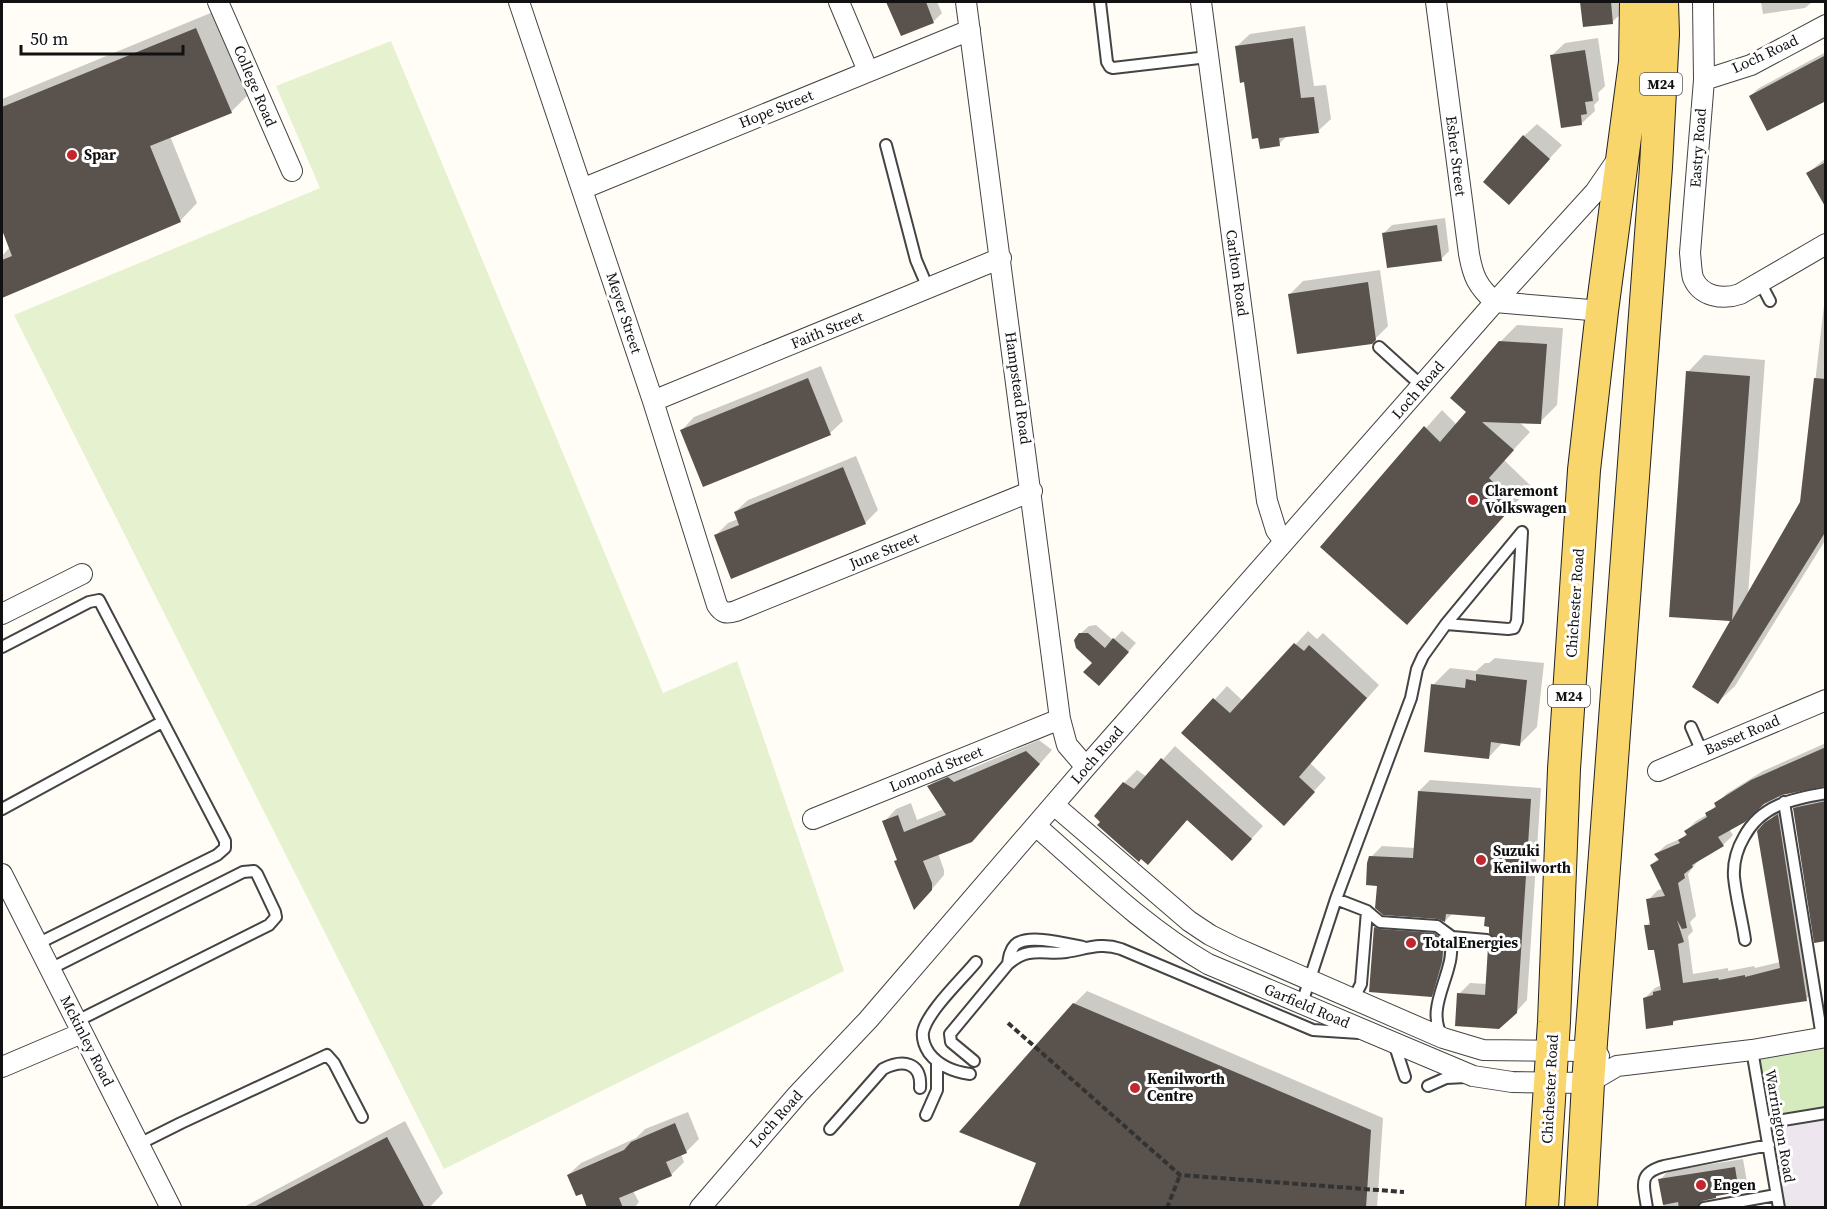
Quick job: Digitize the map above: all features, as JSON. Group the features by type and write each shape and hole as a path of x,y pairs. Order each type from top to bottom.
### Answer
{"main road":[{"name":"Chichester Road","path":"1542,1208 1552,1051 1565,746 1584,470 1602,311 1635,62 1636,2"},
{"name":"M24","path":"1581,1208 1588,1083 1604,1059 1647,292 1662,78 1662,2"}],"street":[{"name":"College Road","path":"218,2 292,171"},
{"name":"Meyer Street","path":"519,2 653,401 717,605 724,613 735,611"},
{"path":"839,2 868,71"},
{"name":"Hampstead Road","path":"966,2 1032,491 1060,719 1067,746 1086,767"},
{"name":"Carlton Road","path":"1201,2 1267,501 1276,530 1284,541"},
{"name":"Esher Street","path":"1436,2 1468,254 1473,274 1481,290 1495,302"},
{"name":"Eastry Road","path":"1703,2 1704,80 1690,254 1693,278 1703,291 1723,298 1732,297 1760,282"},
{"name":"Loch Road","path":"1704,80 1751,65 1826,25"},
{"name":"Hope Street","path":"582,189 970,30"},
{"name":"Loch Road","path":"700,1208 798,1094 868,1020 1284,541 1595,192 1610,173 1623,150"},
{"path":"1760,282 1826,244"},
{"name":"Faith Street","path":"653,401 1001,258"},
{"path":"1495,302 1602,311"},
{"name":"June Street","path":"735,611 1032,491"},
{"path":"2,614 82,574"},
{"name":"Basset Road","path":"1658,771 1826,700"},
{"name":"Lomond Street","path":"813,819 1060,719"},
{"name":"Garfield Road","path":"1054,805 1154,893 1203,930 1234,947 1443,1038 1483,1050 1552,1051 1604,1059 1752,1050 1824,1037"},
{"name":"Garfield Road","path":"1036,826 1137,913 1187,952 1208,964 1473,1076 1512,1082 1588,1083"},
{"name":"Mckinley Road","path":"2,874 171,1208"},
{"path":"2,1067 79,1027"}],"lane":[{"path":"1100,2 1107,62 1110,67 1208,57"},
{"path":"886,145 916,260 928,288"},
{"path":"1760,282 1770,301"},
{"path":"1379,347 1422,386"},
{"path":"1302,1004 1336,899 1390,759 1423,656 1446,624 1522,532 1517,621 1514,627 1508,629 1446,624"},
{"path":"2,647 89,602 99,600 225,841 225,848 217,855 37,944"},
{"path":"2,809 162,722"},
{"path":"1691,727 1702,752"},
{"path":"1745,940 1734,876 1734,861 1749,827 1760,815 1784,802 1826,793"},
{"path":"1784,802 1824,1037"},
{"path":"50,969 243,872 254,871 257,874 275,912 276,917 270,925 79,1027"},
{"path":"1336,899 1367,911 1380,922 1437,926 1452,937 1487,940"},
{"path":"1352,997 1358,992 1361,984 1367,911"},
{"path":"1443,1038 1436,1023 1436,1013 1450,962 1452,937"},
{"path":"974,1061 951,1042 950,1034 1008,964 1019,956 1029,953 1066,952 1106,945 1121,949 1313,1030 1367,1032"},
{"path":"970,1074 959,1073 937,1062 924,1045 923,1033 929,1017 976,962"},
{"path":"1394,1043 1405,1077"},
{"name":"Warrington Road","path":"1752,1050 1779,1208"},
{"path":"140,1144 327,1055 334,1063 362,1117"},
{"path":"830,1129 883,1069 893,1064 902,1062 910,1065 921,1078 920,1088"},
{"path":"926,1115 937,1090 937,1062"},
{"path":"1428,1086 1446,1078 1473,1076"},
{"path":"1765,1122 1826,1113"},
{"path":"1647,1208 1643,1183 1644,1178 1651,1171 1664,1166 1769,1145"},
{"path":"1704,1208 1776,1195"}],"path":[{"path":"1008,1023 1180,1175 1404,1192"},
{"path":"1167,1208 1180,1175"}],"shaded area":[{"path":"1825,1113 1825,1207 1779,1207 1765,1123"}],"green space":[{"path":"391,41 663,693 737,661 844,971 444,1169 14,315 320,188 276,86"},
{"path":"1825,1037 1825,1113 1765,1123 1752,1050"}],"building":[{"path":"886,2 926,2 934,23 901,36"},
{"path":"1580,2 1611,2 1613,24 1583,27"},
{"path":"196,28 232,113 150,146 181,222 2,298 2,260 12,256 2,230 2,107"},
{"path":"1293,38 1301,98 1314,97 1319,133 1279,138 1280,146 1260,149 1258,138 1252,139 1244,82 1240,83 1235,46"},
{"path":"1585,50 1593,101 1585,102 1587,114 1581,115 1582,125 1561,128 1550,55"},
{"path":"1826,55 1826,101 1767,131 1749,96"},
{"path":"1523,135 1550,159 1509,205 1483,182"},
{"path":"1826,162 1826,208 1806,173"},
{"path":"1437,225 1442,261 1387,268 1382,233"},
{"path":"1368,282 1376,340 1372,344 1297,354 1288,294"},
{"path":"1499,341 1547,344 1541,424 1482,422 1514,450 1489,478 1515,504 1407,625 1320,547 1424,426 1440,442 1466,412 1450,398"},
{"path":"1686,371 1750,376 1732,620 1800,502 1814,378 1826,379 1826,531 1718,704 1692,687 1730,621 1669,617"},
{"path":"808,378 831,435 703,487 680,430"},
{"path":"843,467 866,524 731,579 714,535 739,525 734,512"},
{"path":"1079,633 1088,633 1105,648 1113,638 1129,652 1099,686 1083,672 1092,663 1076,648 1074,640"},
{"path":"1294,643 1304,651 1309,645 1367,698 1299,777 1315,792 1284,826 1181,733 1213,698 1230,713"},
{"path":"1476,674 1527,680 1520,746 1491,742 1489,759 1424,752 1431,684 1465,688 1466,679 1476,681"},
{"path":"1826,747 1826,786 1782,795 1764,804 1745,822 1718,837 1724,846 1692,865 1693,867 1684,874 1685,878 1678,883 1687,928 1682,929 1677,920 1684,942 1678,944 1683,983 1745,975 1745,977 1780,968 1757,831 1764,823 1778,814 1807,1001 1673,1021 1673,1025 1646,1029 1643,998 1661,990 1654,950 1648,950 1644,925 1650,925 1646,899 1665,896 1650,865 1659,860 1654,854 1680,843 1678,840 1687,835 1684,831 1707,817 1705,813 1716,807 1714,803 1751,780"},
{"path":"1026,751 1040,764 972,842 923,861 932,883 932,890 914,910 894,861 897,860 882,821 898,815 904,832 946,815 927,786 948,777 954,782"},
{"path":"1161,758 1252,839 1232,861 1187,820 1148,865 1141,859 1139,862 1097,825 1100,822 1094,816 1123,782 1134,789"},
{"path":"1418,791 1531,799 1517,1013 1499,1029 1455,1026 1457,993 1485,995 1488,947 1493,945 1494,940 1489,933 1489,927 1484,926 1485,917 1446,914 1445,922 1438,919 1383,915 1375,908 1377,886 1366,885 1369,856 1413,858"},
{"path":"1826,801 1826,941 1814,943 1793,808"},
{"path":"1374,927 1434,933 1444,940 1442,962 1432,997 1369,992"},
{"name":"Kenilworth Centre","path":"1073,1003 1371,1130 1366,1208 1018,1208 1036,1163 959,1132"},
{"path":"675,1123 687,1153 666,1162 672,1176 619,1198 623,1208 587,1208 582,1194 576,1196 567,1175 624,1150 631,1142"},
{"path":"387,1137 425,1208 252,1208"},
{"path":"1735,1167 1739,1192 1702,1201 1697,1208 1679,1208 1678,1202 1663,1205 1658,1179"}],"place":[{"name":"Spar","path":"72,155"},
{"name":"Claremont Volkswagen","path":"1473,500"},
{"name":"Suzuki Kenilworth","path":"1481,860"},
{"name":"TotalEnergies","path":"1411,943"},
{"name":"Kenilworth Centre","path":"1135,1088"},
{"name":"Engen","path":"1701,1185"}]}
